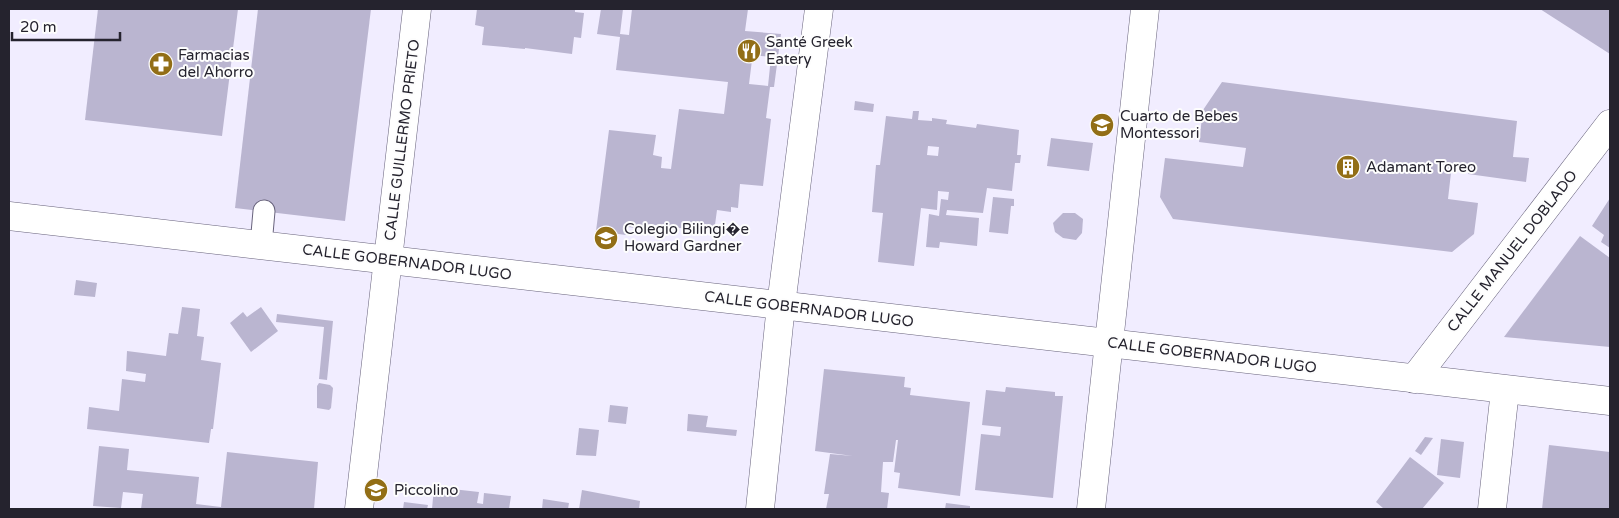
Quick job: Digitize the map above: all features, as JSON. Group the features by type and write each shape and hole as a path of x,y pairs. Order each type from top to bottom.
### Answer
{"street":[{"name":"CALLE GUILLERMO PRIETO","path":"359,509 417,9"},
{"path":"760,509 781,305 819,9"},
{"path":"1091,509 1145,9"},
{"name":"CALLE MANUEL DOBLADO","path":"1414,379 1610,124"},
{"name":"CALLE GOBERNADOR LUGO","path":"9,216 1610,401"},
{"path":"1492,509 1505,390"}],"lane":[{"path":"261,245 264,211"}],"building":[{"name":"Farmacias del Ahorro","path":"98,9 238,9 222,136 85,120"},
{"path":"258,9 371,9 345,221 235,208"},
{"path":"477,9 575,9 575,12 584,13 581,38 574,37 572,54 482,45 484,27 475,25"},
{"path":"601,9 623,9 620,34 629,35 632,9 748,9 745,31 781,34 774,87 770,87 766,118 771,119 763,186 740,184 738,208 731,207 731,212 717,210 714,232 646,224 645,229 628,227 626,235 596,231 609,130 656,135 653,155 662,157 661,168 671,169 679,109 724,114 728,82 616,70 620,37 597,34","holes":["751,55 771,57 768,86 749,84"]},
{"path":"1540,9 1610,9 1610,54"},
{"name":"Adamant Toreo","path":"1222,82 1517,121 1513,157 1529,158 1526,182 1468,174 1470,167 1452,164 1448,199 1478,203 1474,234 1452,252 1173,219 1160,197 1165,158 1243,167 1246,148 1199,142 1203,110"},
{"path":"855,101 874,104 873,112 854,110"},
{"path":"913,111 919,111 918,120 932,121 932,118 947,120 946,124 976,128 977,124 1019,130 1017,155 1021,155 1020,163 1015,163 1012,191 987,188 983,213 947,210 946,215 979,218 977,246 940,242 939,248 926,247 929,214 939,216 941,199 948,200 949,192 938,191 937,210 921,208 914,266 878,262 883,213 872,212 876,165 880,165 886,116 912,119","holes":["928,146 939,147 938,156 927,155"]},
{"path":"1051,138 1093,143 1089,171 1047,166"},
{"path":"993,197 1014,199 1014,206 1011,206 1008,234 989,232"},
{"path":"1610,198 1610,248 1601,242 1604,235 1592,226"},
{"path":"1063,213 1075,213 1083,219 1082,233 1076,240 1063,238 1055,232 1053,223"},
{"path":"1580,236 1610,258 1610,347 1504,337"},
{"path":"76,280 97,283 95,297 74,295"},
{"path":"182,307 200,309 197,336 204,337 201,360 221,363 213,429 211,429 209,443 87,429 89,407 119,411 122,379 145,382 146,374 126,371 127,351 166,356 169,333 178,334"},
{"path":"261,307 278,331 251,352 230,323 243,312 247,317"},
{"path":"277,314 333,321 327,380 319,379 324,327 276,322"},
{"path":"824,369 905,377 904,387 911,388 910,395 970,402 960,496 898,488 900,473 894,472 898,440 896,440 893,462 883,462 881,492 889,493 887,509 826,509 829,494 824,494 830,454 853,456 815,451"},
{"path":"319,383 330,385 333,388 331,408 329,410 317,408 317,386"},
{"path":"1006,387 1055,392 1055,396 1063,396 1053,498 975,490 981,434 1000,436 1001,427 982,425 986,390 1005,392"},
{"path":"610,405 628,407 626,424 608,422"},
{"path":"688,414 708,416 706,427 737,430 736,436 687,431"},
{"path":"579,428 599,430 596,456 576,455"},
{"path":"1425,437 1433,438 1421,455 1415,451"},
{"path":"1441,439 1464,442 1460,478 1437,475"},
{"path":"1549,445 1610,452 1610,509 1542,509"},
{"path":"99,446 129,449 127,470 199,477 196,504 221,507 227,452 318,462 314,509 141,509 143,494 123,492 121,508 93,506"},
{"path":"1410,457 1444,483 1422,509 1382,509 1376,502"},
{"path":"434,487 479,492 477,503 483,504 484,493 511,496 509,509 432,509"},
{"path":"582,490 640,501 639,509 579,509"},
{"path":"543,499 569,503 568,509 542,509"},
{"path":"404,502 428,505 427,509 403,509"},
{"path":"946,503 970,506 970,509 945,509"}],"place":[{"name":"Santé Greek Eatery","path":"749,51"},
{"name":"Farmacias del Ahorro","path":"161,64"},
{"name":"Cuarto de Bebes Montessori","path":"1102,125"},
{"name":"Adamant Toreo","path":"1348,167"},
{"name":"Colegio Bilingi�e Howard Gardner","path":"606,238"},
{"name":"Piccolino","path":"376,490"}]}
